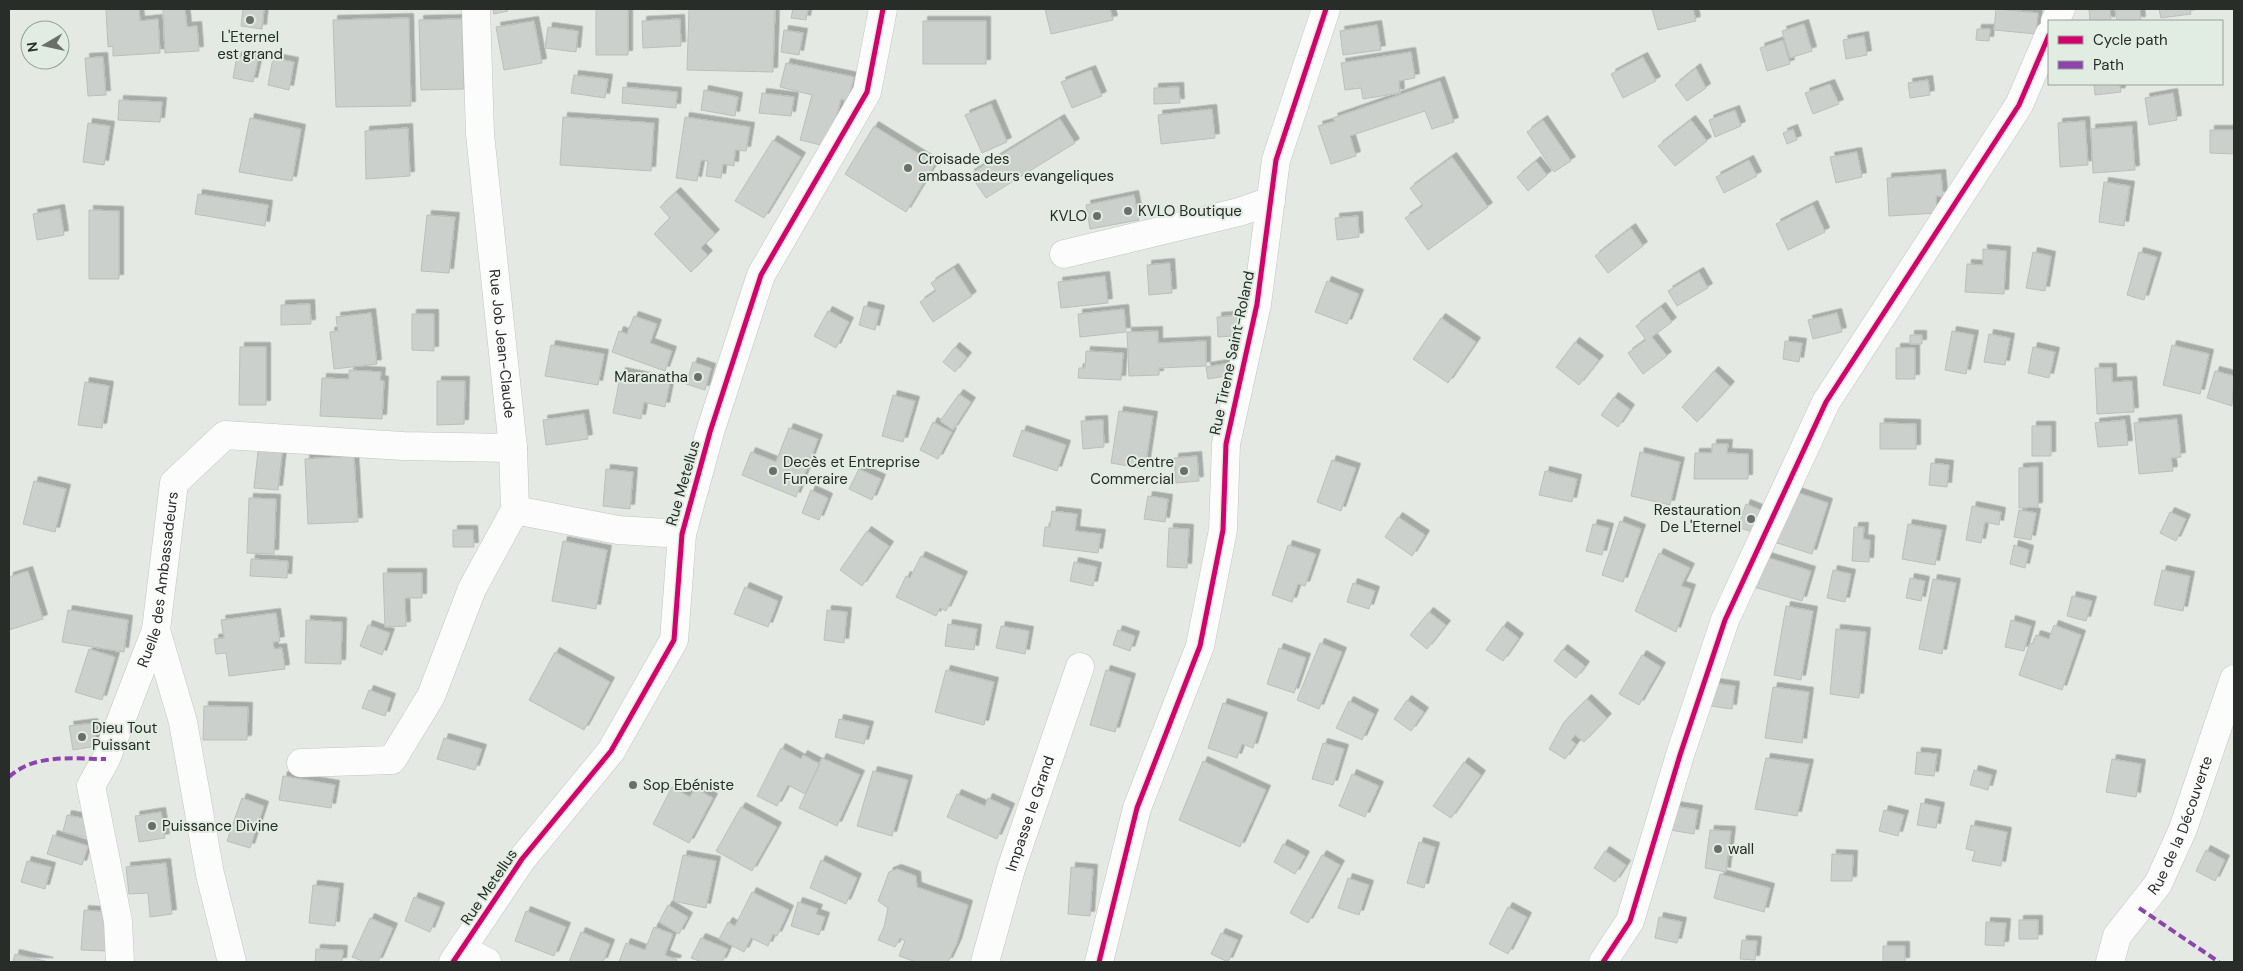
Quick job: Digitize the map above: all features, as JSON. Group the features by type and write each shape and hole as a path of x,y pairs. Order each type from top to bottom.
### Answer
{"street":[{"name":"Rue Job Jean-Claude","path":"476,9 480,134 513,448 515,510"},
{"name":"Rue Metellus","path":"458,956 522,859 611,751 674,640 682,534 710,432 761,275 867,92 883,9"},
{"name":"Rue Tirene Saint-Roland","path":"1099,962 1137,808 1200,646 1222,530 1226,444 1257,304 1276,160 1326,9"},
{"path":"1602,962 1630,921 1680,755 1725,620 1826,402 2019,105 2048,37"},
{"path":"1064,254 1239,212 1272,201"},
{"name":"Ruelle des Ambassadeurs","path":"120,962 118,922 91,786 106,759 156,630 174,483 225,435 403,446 513,448"},
{"path":"301,763 392,760 431,696 472,589 515,510 618,530 682,534"},
{"path":"156,630 183,722 210,874 232,962"},
{"name":"Impasse le Grand","path":"985,962 1011,869 1080,668"},
{"name":"Rue de la Découverte","path":"2110,962 2118,936 2158,884 2183,829 2234,679"},
{"path":"458,956 487,962"}],"building":[{"path":"106,9 139,9 140,21 158,19 160,53 113,56 113,46 108,47"},
{"path":"163,9 185,9 187,27 197,26 199,51 165,53"},
{"path":"243,9 264,9 262,29 241,26"},
{"path":"493,9 507,9 508,11 494,14"},
{"path":"596,9 628,9 628,55 596,55"},
{"path":"689,9 775,9 773,72 687,70"},
{"path":"793,9 808,9 806,20 791,18"},
{"path":"1045,9 1110,9 1113,20 1051,34"},
{"path":"1652,9 1693,9 1696,21 1658,30"},
{"path":"1996,9 2038,13 2036,34 1994,30"},
{"path":"2110,9 2111,20 2090,20 2089,10"},
{"path":"2115,9 2140,9 2141,20 2117,20"},
{"path":"2159,9 2190,9 2191,14 2161,18"},
{"path":"409,18 411,106 336,107 333,20"},
{"path":"462,19 464,89 421,90 419,20"},
{"path":"680,19 681,46 643,48 642,21"},
{"path":"534,21 542,63 504,70 496,27"},
{"path":"923,21 986,21 986,64 923,64"},
{"path":"1804,24 1812,51 1790,58 1782,31"},
{"path":"1377,25 1381,50 1343,55 1340,31"},
{"path":"548,27 578,31 576,52 545,48"},
{"path":"1977,29 1990,29 1989,41 1976,40"},
{"path":"784,30 803,33 799,55 781,52"},
{"path":"1864,36 1867,55 1846,59 1843,40"},
{"path":"1783,40 1790,64 1767,71 1760,48"},
{"path":"1411,52 1415,78 1399,81 1400,93 1363,99 1361,88 1345,90 1341,63"},
{"path":"237,56 258,60 253,82 233,78"},
{"path":"103,57 106,95 88,96 85,58"},
{"path":"1643,57 1656,81 1623,98 1611,74"},
{"path":"273,58 294,62 289,90 268,85"},
{"path":"786,63 854,77 848,101 841,99 829,147 800,140 812,95 780,87"},
{"path":"1696,68 1706,88 1687,101 1675,85"},
{"path":"1091,70 1102,96 1072,108 1061,82"},
{"path":"574,75 608,79 605,98 571,93"},
{"path":"1928,80 1930,95 1910,98 1908,83"},
{"path":"1440,81 1454,122 1432,129 1425,111 1350,136 1356,156 1331,164 1318,126 1335,121 1333,118"},
{"path":"1830,84 1839,104 1813,114 1805,93"},
{"path":"2094,85 2120,85 2121,92 2095,95"},
{"path":"623,87 677,92 676,108 622,103"},
{"path":"1179,87 1180,103 1154,104 1154,88"},
{"path":"704,90 738,97 735,116 701,110"},
{"path":"762,93 794,97 791,116 759,113"},
{"path":"2173,93 2177,120 2149,125 2145,98"},
{"path":"119,100 162,102 160,122 118,120"},
{"path":"991,104 1007,142 982,153 965,115"},
{"path":"1212,109 1215,138 1161,144 1158,115"},
{"path":"1735,110 1741,126 1715,137 1709,120"},
{"path":"563,117 654,123 651,171 560,165"},
{"path":"685,117 750,127 746,151 735,150 734,166 723,164 721,178 706,176 708,161 701,160 697,181 676,178"},
{"path":"250,118 301,129 292,181 239,172"},
{"path":"1060,119 1075,143 986,198 970,174"},
{"path":"1543,120 1571,161 1554,172 1527,132"},
{"path":"1691,120 1707,141 1675,166 1658,146"},
{"path":"2085,121 2088,165 2060,167 2058,123"},
{"path":"88,123 110,126 104,165 83,162"},
{"path":"874,126 935,164 906,212 845,174"},
{"path":"2132,126 2135,170 2093,173 2091,129"},
{"path":"408,128 410,176 366,179 365,131"},
{"path":"1793,129 1797,140 1787,144 1783,133"},
{"path":"2210,130 2234,130 2234,154 2210,153"},
{"path":"773,140 801,157 764,218 735,201"},
{"path":"1857,152 1862,177 1836,183 1830,157"},
{"path":"1452,157 1488,207 1428,250 1405,218 1423,206 1410,188"},
{"path":"1749,160 1757,176 1724,193 1716,177"},
{"path":"1536,161 1547,175 1528,191 1517,177"},
{"path":"1941,174 1943,196 1936,196 1937,213 1889,216 1887,178"},
{"path":"2104,182 2130,186 2124,226 2099,222"},
{"path":"676,192 715,234 701,248 708,255 691,272 654,234 670,218 660,207"},
{"path":"198,194 268,205 265,226 195,214"},
{"path":"1134,195 1139,220 1090,229 1086,205"},
{"path":"1813,205 1825,232 1788,250 1776,224"},
{"path":"60,209 64,235 37,240 33,214"},
{"path":"89,210 119,211 119,279 89,279"},
{"path":"427,215 455,217 449,273 421,271"},
{"path":"1358,216 1359,237 1337,240 1335,218"},
{"path":"1631,228 1643,246 1608,273 1595,256"},
{"path":"1983,249 2006,251 2004,294 1965,292 1967,264 1983,265"},
{"path":"2033,252 2051,256 2045,291 2026,288"},
{"path":"2139,252 2157,257 2144,300 2127,295"},
{"path":"1170,263 1172,293 1149,295 1147,265"},
{"path":"954,268 972,296 933,322 920,302 936,291 931,283"},
{"path":"1699,272 1708,288 1677,306 1668,291"},
{"path":"1105,276 1108,303 1061,308 1058,282"},
{"path":"1327,281 1359,294 1347,324 1315,312"},
{"path":"310,304 311,324 281,325 281,305"},
{"path":"864,306 880,310 875,330 859,325"},
{"path":"1661,307 1672,322 1652,337 1667,356 1643,374 1628,353 1646,340 1636,326"},
{"path":"1124,309 1126,332 1080,337 1078,314"},
{"path":"828,311 849,322 836,348 814,336"},
{"path":"371,313 377,364 334,369 330,332 338,331 336,317"},
{"path":"1837,313 1842,332 1813,339 1808,320"},
{"path":"412,314 434,314 434,351 412,350"},
{"path":"1245,315 1246,335 1218,337 1217,317"},
{"path":"634,316 657,324 650,343 672,351 665,371 612,352 619,331 627,334"},
{"path":"1441,318 1476,342 1448,383 1413,359"},
{"path":"1158,331 1158,343 1206,341 1206,366 1159,368 1159,375 1129,376 1127,332"},
{"path":"1952,331 1974,335 1966,374 1945,370"},
{"path":"1989,334 2010,338 2005,365 1984,362"},
{"path":"1910,335 1922,335 1922,344 1910,344"},
{"path":"1785,341 1802,343 1799,362 1783,359"},
{"path":"1575,342 1599,360 1579,385 1556,367"},
{"path":"551,345 604,354 598,385 545,376"},
{"path":"2172,345 2209,354 2200,394 2163,385"},
{"path":"240,347 266,347 266,405 239,405"},
{"path":"955,347 967,357 955,372 943,362"},
{"path":"2033,347 2055,352 2049,378 2028,373"},
{"path":"1896,348 1915,348 1915,379 1896,379"},
{"path":"1086,351 1123,353 1121,380 1078,378 1079,368 1085,368"},
{"path":"693,362 711,368 705,390 686,384"},
{"path":"1230,363 1232,375 1208,379 1206,367"},
{"path":"2095,368 2112,368 2112,382 2132,381 2134,412 2097,414"},
{"path":"349,370 381,372 380,380 384,381 382,419 320,416 322,378 349,379"},
{"path":"1714,371 1730,386 1697,422 1682,407"},
{"path":"2215,371 2234,376 2232,406 2207,398"},
{"path":"621,372 670,382 665,407 644,402 641,419 613,413"},
{"path":"437,381 465,381 464,424 437,425"},
{"path":"85,382 109,386 102,428 78,425"},
{"path":"959,394 971,402 953,430 940,421"},
{"path":"893,395 915,401 903,442 882,436"},
{"path":"1614,397 1630,409 1618,427 1601,415"},
{"path":"1119,411 1153,416 1145,469 1111,463"},
{"path":"584,414 588,439 546,445 543,420"},
{"path":"2177,419 2181,457 2171,458 2173,471 2139,474 2134,423"},
{"path":"1103,420 1104,447 1083,449 1081,421"},
{"path":"2125,420 2128,445 2098,447 2095,423"},
{"path":"933,422 952,432 938,459 920,450"},
{"path":"1880,423 1916,424 1916,449 1880,449"},
{"path":"2032,426 2051,426 2051,456 2032,456"},
{"path":"789,428 818,439 796,497 742,475 751,452 776,462"},
{"path":"1022,430 1066,445 1057,471 1013,456"},
{"path":"259,442 283,444 278,490 254,488"},
{"path":"1712,444 1728,444 1727,453 1748,454 1748,479 1694,479 1695,453 1712,453"},
{"path":"1640,452 1680,462 1670,505 1631,496"},
{"path":"354,456 358,522 308,524 305,459"},
{"path":"1197,456 1199,481 1176,483 1174,458"},
{"path":"1332,460 1356,468 1341,511 1317,502"},
{"path":"1931,463 1949,465 1947,487 1929,485"},
{"path":"2038,467 2038,507 2019,508 2019,468"},
{"path":"606,469 633,472 630,509 603,506"},
{"path":"859,469 881,479 872,500 849,489"},
{"path":"1545,471 1577,479 1572,502 1539,495"},
{"path":"34,481 66,489 55,532 23,524"},
{"path":"811,490 828,498 819,520 802,513"},
{"path":"1790,490 1828,503 1812,554 1774,542"},
{"path":"1148,496 1168,499 1165,522 1144,519"},
{"path":"249,498 276,499 274,554 247,553"},
{"path":"1746,504 1763,511 1755,533 1738,527"},
{"path":"1972,506 2001,512 1999,525 1985,522 1981,543 1966,540"},
{"path":"2019,510 2036,513 2031,540 2014,537"},
{"path":"1052,511 1077,514 1075,531 1101,534 1098,553 1043,546 1045,527 1050,527"},
{"path":"2170,512 2186,519 2176,541 2160,533"},
{"path":"1398,517 1425,535 1412,556 1385,537"},
{"path":"1620,521 1641,529 1623,582 1602,575"},
{"path":"1593,524 1609,528 1602,555 1586,551"},
{"path":"1908,524 1942,530 1935,565 1902,559"},
{"path":"1854,527 1864,527 1863,539 1870,540 1869,562 1852,561"},
{"path":"1169,528 1189,529 1187,568 1167,567"},
{"path":"453,530 473,530 474,547 453,547"},
{"path":"867,531 889,546 862,586 840,570"},
{"path":"563,541 607,550 596,609 552,601"},
{"path":"1288,545 1316,554 1305,586 1298,584 1292,602 1272,595"},
{"path":"2014,545 2029,550 2025,568 2010,564"},
{"path":"1659,553 1690,568 1681,586 1691,589 1676,632 1635,611"},
{"path":"921,556 963,576 946,611 940,608 936,616 896,597 906,576 910,578"},
{"path":"1763,556 1811,571 1802,601 1754,587"},
{"path":"251,559 288,561 287,578 250,576"},
{"path":"1074,562 1097,567 1093,586 1070,581"},
{"path":"1833,570 1851,574 1845,602 1827,598"},
{"path":"2162,570 2190,576 2183,611 2154,605"},
{"path":"28,571 43,619 9,630 9,577"},
{"path":"383,573 422,573 422,598 405,598 406,626 385,627"},
{"path":"1910,578 1925,581 1921,601 1906,598"},
{"path":"1933,579 1956,583 1942,654 1919,649"},
{"path":"1353,583 1375,591 1369,609 1347,602"},
{"path":"745,587 778,601 768,627 734,614"},
{"path":"2072,596 2092,601 2086,621 2067,616"},
{"path":"1786,606 1813,611 1801,680 1774,675"},
{"path":"68,610 128,620 124,652 62,642"},
{"path":"827,610 847,612 844,643 824,640"},
{"path":"1429,612 1446,625 1427,649 1410,635"},
{"path":"276,613 280,641 273,642 274,649 282,648 285,669 229,676 226,653 216,654 214,639 224,638 221,620"},
{"path":"306,620 342,622 341,664 305,663"},
{"path":"2011,620 2031,626 2024,651 2005,647"},
{"path":"948,624 977,629 974,650 945,646"},
{"path":"368,625 390,633 382,655 360,646"},
{"path":"2054,625 2081,635 2062,690 2019,675 2030,643 2033,644 2036,635 2049,639"},
{"path":"1001,626 1029,631 1025,654 996,648"},
{"path":"1503,626 1519,638 1503,661 1486,650"},
{"path":"1836,629 1866,632 1859,698 1830,694"},
{"path":"1118,630 1135,636 1130,651 1113,645"},
{"path":"1320,643 1342,652 1319,709 1297,700"},
{"path":"1279,648 1306,658 1294,693 1267,684"},
{"path":"89,649 115,657 102,700 75,692"},
{"path":"1563,649 1585,666 1576,678 1554,661"},
{"path":"555,652 610,682 584,730 529,700"},
{"path":"1642,655 1661,667 1639,705 1619,694"},
{"path":"946,670 994,682 984,725 935,712"},
{"path":"1106,670 1131,678 1115,732 1090,725"},
{"path":"1713,683 1735,686 1732,709 1710,706"},
{"path":"1773,687 1809,692 1802,743 1765,738"},
{"path":"369,690 391,698 385,716 362,708"},
{"path":"1587,699 1607,718 1584,742 1575,735 1571,740 1576,744 1565,759 1549,749 1564,722"},
{"path":"1407,700 1424,712 1411,731 1394,719"},
{"path":"1349,701 1374,714 1362,740 1336,728"},
{"path":"1223,703 1263,717 1253,748 1242,744 1237,758 1208,748"},
{"path":"204,706 248,707 247,740 203,740"},
{"path":"839,719 869,726 864,744 835,737"},
{"path":"93,723 97,746 73,750 69,726"},
{"path":"444,738 482,749 475,770 437,759"},
{"path":"1323,743 1344,749 1333,785 1312,779"},
{"path":"781,748 801,759 803,755 820,764 805,794 788,785 777,806 757,796"},
{"path":"1917,752 1937,754 1934,776 1915,774"},
{"path":"822,758 860,775 837,826 799,808"},
{"path":"1766,758 1809,764 1797,816 1755,809"},
{"path":"2112,759 2141,764 2136,797 2106,792"},
{"path":"1203,761 1266,790 1240,847 1179,820"},
{"path":"1464,762 1481,775 1451,818 1433,806"},
{"path":"1974,770 1992,775 1988,790 1970,785"},
{"path":"873,771 908,780 892,836 857,826"},
{"path":"1352,774 1379,786 1365,817 1339,806"},
{"path":"283,776 335,785 331,808 279,800"},
{"path":"672,787 690,797 695,788 713,798 689,843 653,824"},
{"path":"957,794 985,806 988,798 1010,808 997,839 947,817"},
{"path":"242,798 264,806 250,848 227,841"},
{"path":"1921,803 1940,807 1936,828 1917,825"},
{"path":"1674,806 1698,810 1694,834 1670,830"},
{"path":"741,807 777,827 752,871 716,851"},
{"path":"1884,810 1904,815 1898,836 1879,831"},
{"path":"161,812 165,838 139,842 135,816"},
{"path":"67,815 97,821 93,839 63,832"},
{"path":"1971,825 2007,832 2001,866 1972,861 1975,851 1966,849"},
{"name":"wall","path":"1710,830 1731,831 1726,872 1705,868"},
{"path":"53,835 88,846 82,865 47,854"},
{"path":"1419,842 1435,847 1424,888 1407,883"},
{"path":"1283,844 1305,856 1295,874 1274,862"},
{"path":"2206,850 2225,860 2215,881 2196,871"},
{"path":"1605,851 1626,865 1615,882 1594,868"},
{"path":"1832,854 1853,855 1852,881 1831,881"},
{"path":"683,855 716,861 706,908 673,901"},
{"path":"1322,855 1340,865 1308,923 1290,913"},
{"path":"821,860 857,878 846,904 810,888"},
{"path":"27,861 51,867 45,889 21,882"},
{"path":"166,863 172,914 150,917 148,893 129,894 126,867"},
{"path":"1071,867 1093,869 1090,916 1068,914"},
{"path":"897,869 916,876 917,887 968,905 957,943 948,962 916,962 899,956 905,941 900,938 895,947 878,940 884,927 888,908 878,901 889,872"},
{"path":"1720,874 1770,888 1764,912 1714,898"},
{"path":"1348,878 1369,885 1359,915 1338,908"},
{"path":"313,885 339,888 335,926 309,923"},
{"path":"752,892 789,910 777,936 773,934 768,946 751,938 744,952 719,939 728,922 735,926"},
{"path":"414,897 440,907 430,932 405,921"},
{"path":"798,902 818,909 816,914 825,917 819,935 791,926"},
{"path":"668,905 688,917 679,934 659,922"},
{"path":"1508,907 1527,917 1508,954 1489,944"},
{"path":"84,910 109,912 106,951 81,950"},
{"path":"526,911 566,927 554,956 515,941"},
{"path":"1659,917 1682,922 1677,943 1655,938"},
{"path":"370,918 393,928 378,962 365,962 352,957"},
{"path":"2019,920 2038,920 2038,939 2019,939"},
{"path":"1986,922 2006,923 2004,946 1985,945"},
{"path":"654,927 673,934 665,955 677,960 676,962 619,962 626,943 645,950"},
{"path":"581,932 610,944 603,962 569,962"},
{"path":"1221,933 1238,940 1228,962 1211,954"},
{"path":"701,938 728,949 722,962 702,962 691,958"},
{"path":"1742,940 1757,941 1755,960 1740,959"},
{"path":"1883,946 1905,946 1905,962 1883,962"},
{"path":"316,949 343,950 342,962 315,962"},
{"path":"15,954 49,962 13,962"}],"marked path":[{"path":"9,777 19,769 42,761 68,758 106,759"},
{"path":"2139,908 2219,962"}],"cycle path":[{"path":"453,962 522,859 611,751 674,640 682,534 710,432 761,275 867,92 883,9"},
{"path":"1099,962 1137,808 1200,646 1223,530 1226,444 1257,304 1276,160 1326,9"},
{"path":"1603,962 1630,921 1680,755 1725,620 1826,402 2019,105 2048,37"}],"place":[{"name":"L'Eternel est grand","path":"250,20"},
{"name":"Croisade des ambassadeurs evangeliques","path":"908,168"},
{"name":"KVLO Boutique","path":"1128,211"},
{"name":"KVLO","path":"1097,216"},
{"name":"Maranatha","path":"698,377"},
{"name":"Decès et Entreprise Funeraire","path":"773,471"},
{"name":"Centre Commercial","path":"1184,471"},
{"name":"Restauration De L'Eternel","path":"1751,519"},
{"name":"Dieu Tout Puissant","path":"82,737"},
{"name":"Sop Ebéniste","path":"633,785"},
{"name":"Puissance Divine","path":"152,826"},
{"name":"wall","path":"1718,849"}]}
